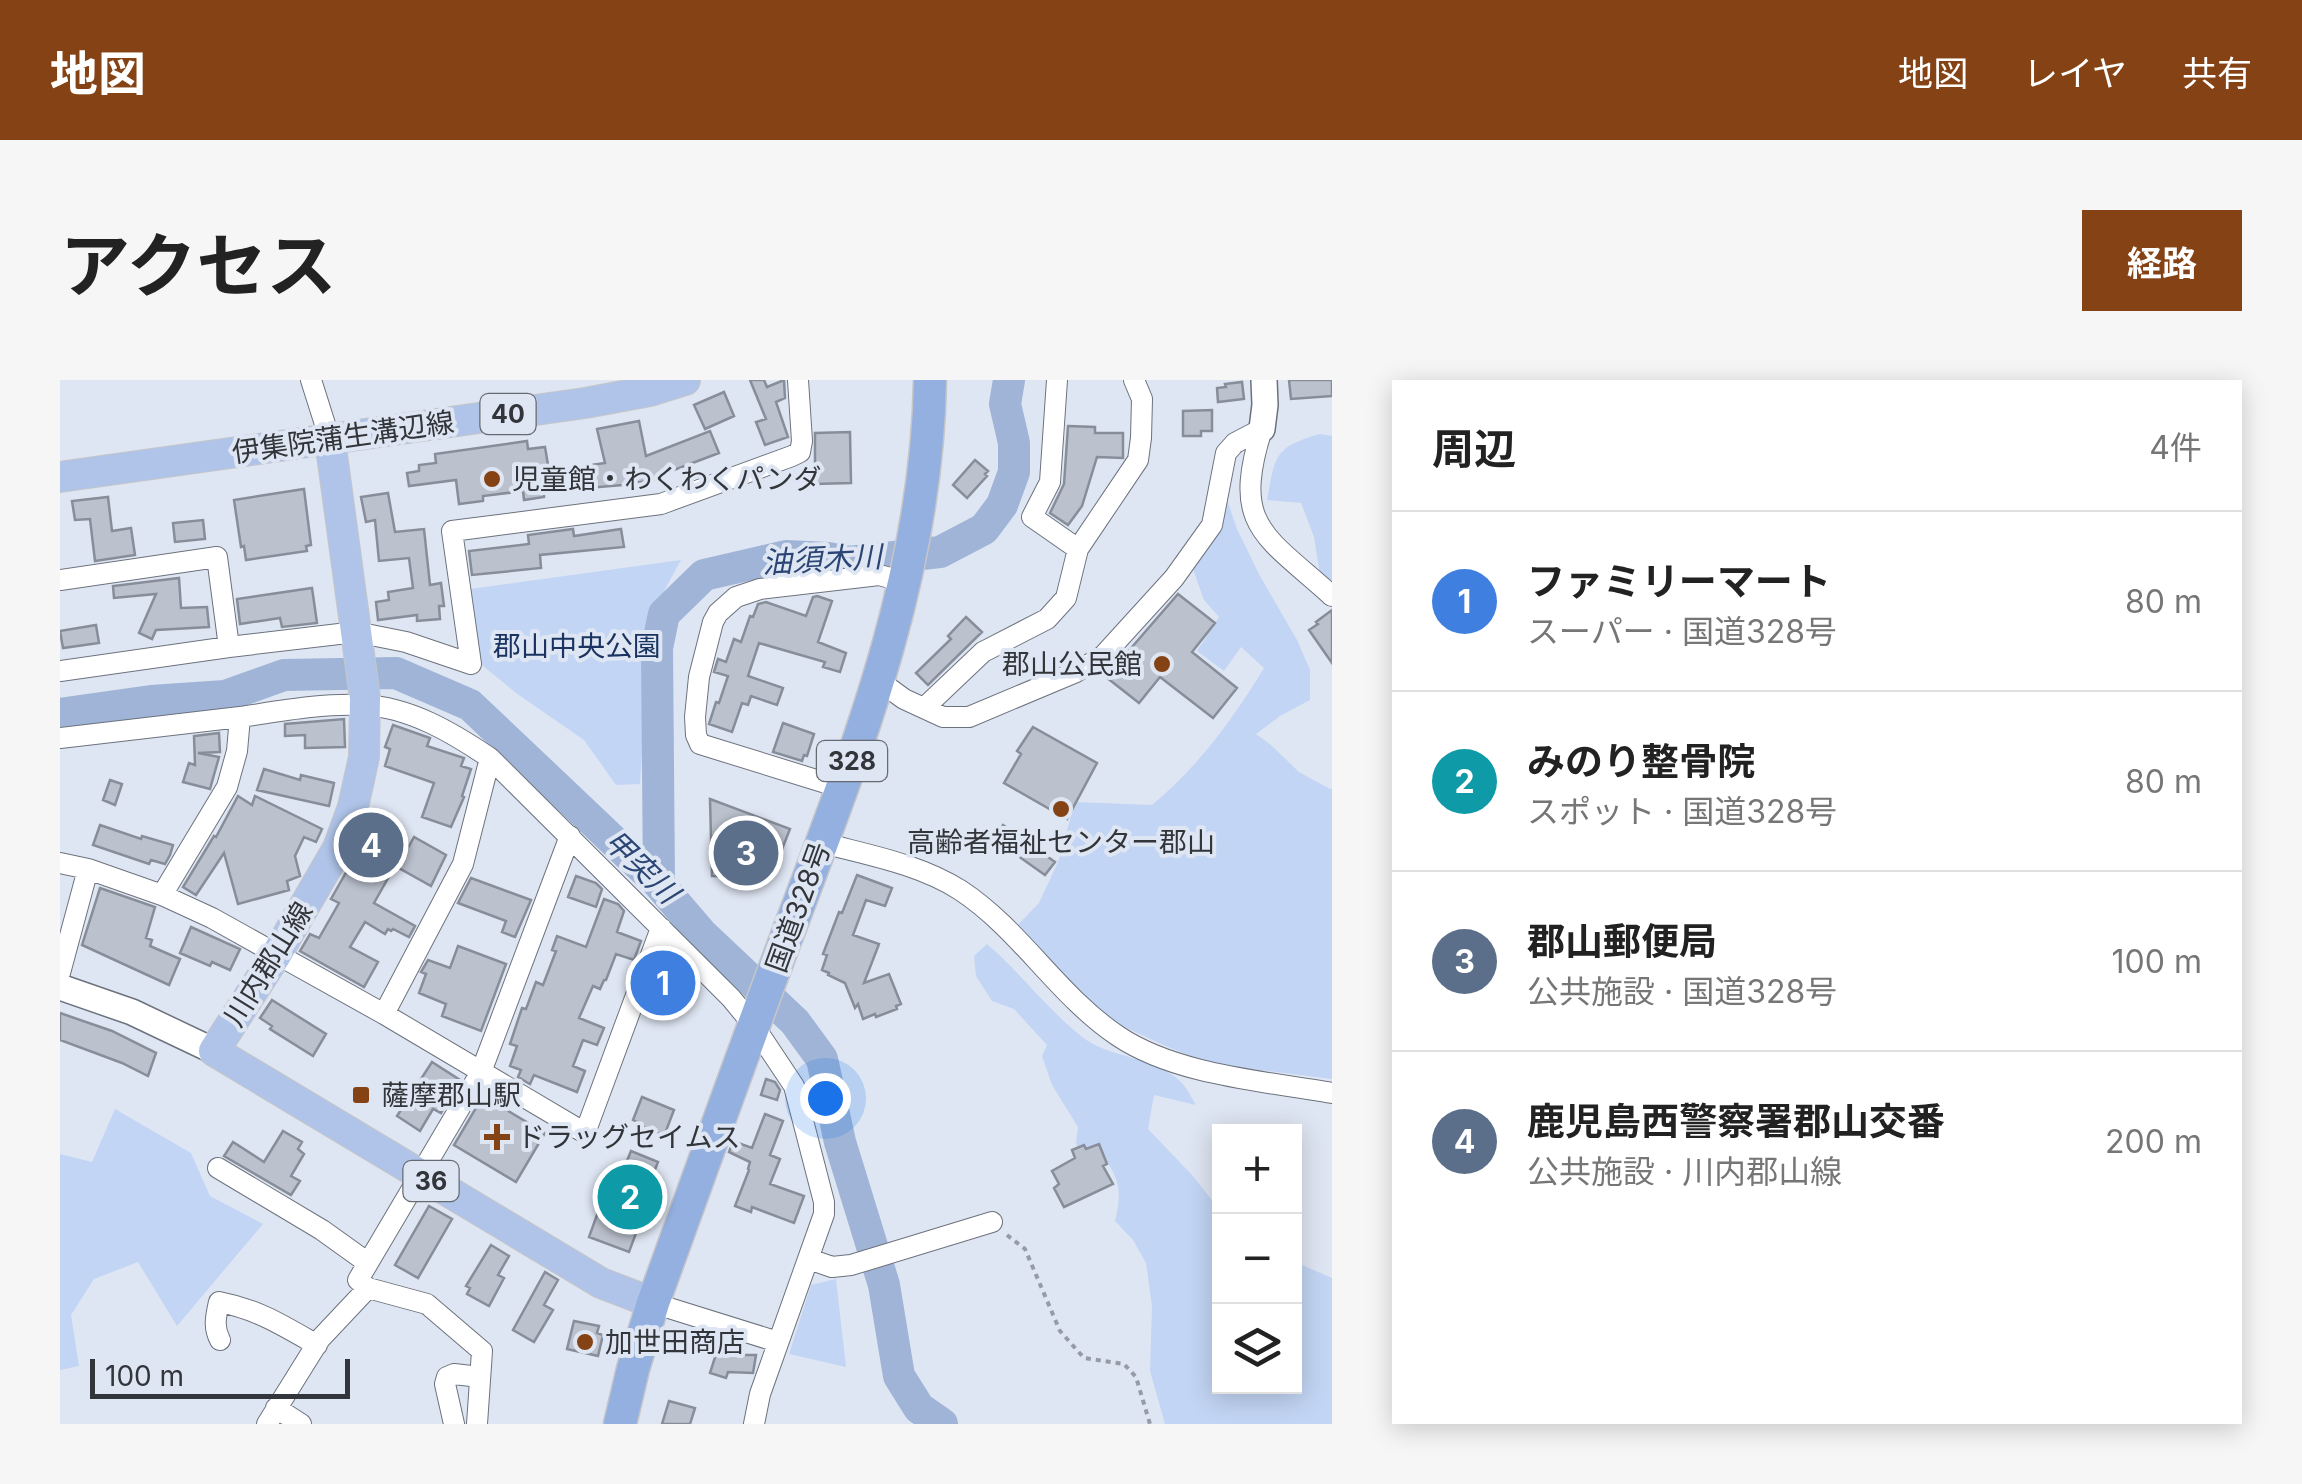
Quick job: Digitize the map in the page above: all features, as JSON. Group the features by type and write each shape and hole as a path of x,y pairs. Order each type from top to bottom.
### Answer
{"highway":[{"name":"国道328号","path":"620,1424 653,1303 842,788 892,636 918,515 930,418 930,380"}],"main road":[{"name":"伊集院蒲生溝辺線","path":"60,476 585,403 684,380"},
{"name":"川内郡山線","path":"330,440 366,701 364,757 353,807 338,848 214,1051 601,1283 653,1303"}],"street":[{"path":"311,380 330,440"},
{"path":"60,671 229,646 357,637 406,642 471,664 452,531 661,504 792,456 800,452 802,441 798,380"},
{"path":"1057,380 1050,482 1032,518 1078,549"},
{"path":"924,708 983,652 1047,619 1066,598 1078,549 1138,460 1142,398 1134,380"},
{"path":"1264,380 1266,405 1250,477 1252,513 1268,540 1332,596"},
{"path":"878,680 942,717 969,717 1076,672 1103,656 1162,592 1212,524 1226,453 1235,442 1262,429"},
{"path":"60,580 216,557 229,646"},
{"path":"842,788 700,744 695,718 699,677 713,622 736,597 760,589 878,576 906,579"},
{"path":"60,738 366,701 454,734 490,758 570,836 756,1022 794,1086 824,1214 760,1394 754,1424"},
{"path":"162,895 227,787 237,751 240,716"},
{"path":"384,1014 463,864 490,758"},
{"path":"477,1424 482,1351 426,1304 368,1288 358,1280 481,1072 570,836"},
{"path":"822,842 917,870 962,891 1096,1020 1121,1038 1166,1059 1218,1073 1332,1092"},
{"path":"60,863 162,895 212,918 585,1133 661,928"},
{"path":"60,974 88,869"},
{"path":"60,987 132,1012 214,1051"},
{"path":"218,1168 322,1230 368,1263"},
{"path":"809,1259 832,1267 852,1265 992,1222"},
{"path":"301,1424 271,1416 317,1344 368,1288"},
{"path":"220,1340 215,1320 220,1302 264,1315 317,1344"},
{"path":"653,1303 778,1342"},
{"path":"454,1424 447,1378 454,1374 480,1376"}],"path":[{"path":"992,1222 1025,1250 1060,1331 1084,1358 1124,1364 1136,1378 1150,1424"}],"green space":[{"path":"1320,434 1332,436 1332,591 1321,581 1314,537 1301,503 1267,500 1279,455 1293,444"},
{"path":"1223,488 1237,529 1310,670 1310,700 1256,734 1299,772 1332,788 1332,1079 1211,1064 1109,1020 1012,931 1039,903 1058,862 1075,802 1152,805 1214,741 1264,668 1241,647 1224,671 1197,651 1219,617 1204,600 1193,569"},
{"name":"郡山中央公園","path":"681,560 650,617 640,784 616,785 584,740 477,661 470,589"},
{"path":"987,944 1081,1036 1104,1049 1168,1072 1182,1082 1196,1105 1154,1095 1148,1129 1212,1200 1212,1394 1302,1394 1302,1265 1332,1278 1332,1424 1165,1424 1150,1371 1152,1306 1146,1263 1133,1240 1115,1221 1119,1194 1116,1179 1103,1155 1079,1149 1078,1127 1052,1085 1042,1056 1047,1045 1014,1009 992,1001 976,976 974,956"},
{"path":"115,1109 191,1153 210,1196 263,1224 177,1326 138,1262 94,1279 71,1315 79,1366 60,1370 60,1154 92,1162"},
{"path":"836,1279 846,1367 789,1354 811,1285"}],"building":[{"path":"750,380 764,380 767,387 784,380 785,398 776,402 788,437 765,445 756,422 766,419"},
{"path":"1289,380 1332,380 1332,396 1291,399"},
{"path":"1242,382 1244,399 1218,402 1217,388"},
{"path":"724,392 734,416 705,429 694,405"},
{"path":"1212,410 1212,431 1201,431 1201,436 1183,436 1183,411"},
{"path":"639,421 646,456 710,431 719,453 658,476 659,479 551,491 544,493 544,497 524,500 523,491 483,496 483,501 459,504 456,480 409,486 407,473 419,471 419,465 436,463 435,454 527,441 528,449 545,447 549,471 605,463 597,429"},
{"path":"1068,426 1095,427 1095,433 1123,433 1123,458 1097,457 1082,506 1068,525 1050,513 1064,484"},
{"path":"850,432 851,483 815,484 815,433"},
{"path":"975,460 988,471 987,476 967,498 953,485"},
{"path":"304,489 311,545 306,546 307,551 246,560 234,500"},
{"path":"388,493 395,532 424,529 430,585 441,583 444,606 439,606 440,619 417,621 417,615 378,620 376,602 389,600 388,592 413,588 409,558 379,561 375,520 366,522 361,497"},
{"path":"108,497 112,531 131,528 135,555 95,561 90,519 75,520 72,501"},
{"path":"203,520 205,539 175,542 173,523"},
{"path":"573,529 574,536 621,529 624,547 540,555 541,568 472,575 469,551 529,544 528,535"},
{"path":"179,578 181,608 207,607 209,627 156,630 152,639 139,633 156,594 114,598 113,586"},
{"path":"312,588 317,623 282,627 280,618 240,624 237,599"},
{"name":"郡山公民館","path":"1178,594 1215,623 1192,652 1237,688 1213,718 1160,677 1139,703 1106,677"},
{"path":"813,597 832,601 818,642 846,653 840,672 823,667 825,662 759,643 748,676 783,688 777,705 751,696 748,705 742,703 732,732 709,724 728,676 714,672 718,659 726,662 734,639 741,642 758,604 766,602 806,616"},
{"path":"1332,610 1332,663 1309,630"},
{"path":"966,617 982,632 928,685 916,673 951,639 948,636"},
{"path":"96,625 99,643 63,648 60,631"},
{"path":"344,719 345,747 305,748 305,735 285,736 285,724"},
{"path":"783,723 814,734 802,761 773,752"},
{"path":"393,725 430,738 427,746 464,758 461,766 471,769 451,827 422,817 434,783 385,766 390,749 385,747"},
{"name":"高齢者福祉センター郡山","path":"1033,727 1097,763 1067,819 1004,783 1021,754 1017,751"},
{"path":"219,733 220,752 198,753 219,757 210,789 183,782 189,763 195,765 194,736"},
{"path":"264,769 300,780 301,775 334,783 329,806 257,790"},
{"path":"110,780 122,784 115,805 103,800"},
{"path":"238,796 252,805 255,796 322,829 316,842 304,837 295,856 300,876 287,881 289,890 238,904 224,853 196,895 183,887"},
{"path":"710,799 790,829 771,877 712,876"},
{"path":"100,825 173,845 170,855 165,864 151,860 149,864 93,845"},
{"path":"1003,825 1055,862 1045,875 994,839"},
{"path":"378,829 409,846 414,837 446,855 431,886 395,866 374,903 415,926 409,937 393,929 385,934 365,922 350,947 378,962 364,987 300,951 310,934 319,938 339,903 331,899 359,844 367,832 374,836"},
{"path":"857,875 892,888 885,906 866,900 853,935 879,944 864,983 889,974 901,1004 897,1009 863,1019 845,983 822,970 827,955 823,954"},
{"path":"576,876 602,889 596,907 568,897"},
{"path":"471,878 531,900 515,937 502,932 506,921 458,903"},
{"path":"100,888 155,907 146,938 152,940 150,946 180,959 169,985 82,945"},
{"path":"604,899 624,911 617,932 641,941 634,960 616,954 606,980 600,989 593,986 579,1018 604,1028 597,1045 583,1040 573,1066 585,1071 577,1092 534,1075 530,1084 518,1077 521,1070 510,1066 517,1046 510,1044 522,1008 526,1009 536,982 543,985 556,951 552,950 557,936 586,947"},
{"path":"191,927 240,949 230,970 180,953"},
{"path":"458,946 506,964 481,1031 442,1016 446,1004 419,993 426,974 421,972 428,960 450,968"},
{"path":"663,961 681,968 668,1006 649,1000"},
{"path":"272,1000 326,1034 313,1056 270,1029 272,1026 260,1018"},
{"path":"60,1013 112,1031 156,1053 148,1076 60,1040"},
{"path":"432,1062 460,1080 441,1113 433,1109 420,1131 397,1116"},
{"path":"766,1079 775,1082 780,1090 777,1100 761,1095"},
{"name":"ドラッグセイムス","path":"483,1096 545,1133 516,1182 454,1145"},
{"path":"642,1097 674,1110 664,1136 633,1120"},
{"path":"765,1114 783,1121 770,1155 780,1159 770,1184 804,1196 794,1223 752,1207 751,1212 735,1206 750,1162 729,1152 733,1141 752,1148"},
{"path":"283,1131 302,1142 298,1149 304,1154 291,1176 300,1181 291,1195 224,1156 233,1142 264,1162"},
{"path":"1099,1144 1107,1164 1103,1166 1113,1184 1064,1207 1054,1188 1059,1184 1052,1171 1075,1158 1072,1150"},
{"path":"631,1151 658,1162 629,1252 589,1237 602,1201 610,1204"},
{"path":"429,1206 452,1219 418,1278 395,1265"},
{"path":"491,1245 509,1256 498,1275 504,1278 489,1306 467,1294 470,1288 466,1286"},
{"path":"545,1272 558,1280 544,1305 553,1310 534,1342 513,1330"},
{"name":"加世田商店","path":"574,1321 599,1326 597,1333 603,1335 598,1356 567,1349"},
{"path":"725,1349 756,1355 753,1373 728,1372 726,1378 710,1373 716,1354 725,1354"},
{"path":"669,1401 695,1408 690,1424 662,1424"}],"waterway":[{"name":"油須木川","path":"659,884 657,648 664,614 704,575 786,556 849,562 940,552 984,529 1002,505 1014,472 1014,443 1005,404 1009,380"},
{"name":"甲突川","path":"60,714 151,701 225,696 284,675 396,673 470,705 659,884 701,933 795,1022 822,1059 840,1142 884,1285 899,1376 919,1408 942,1424"}],"place":[{"name":"児童館・わくわくパンダ","path":"492,479"},
{"name":"郡山公民館","path":"1162,664"},
{"name":"高齢者福祉センター郡山","path":"1061,809"},
{"name":"鹿児島西警察署郡山交番","path":"371,845"},
{"name":"郡山郵便局","path":"746,853"},
{"name":"ファミリーマート","path":"663,983"},
{"name":"薩摩郡山駅","path":"361,1095"},
{"name":"ドラッグセイムス","path":"497,1137"},
{"name":"みのり整骨院","path":"630,1197"},
{"name":"加世田商店","path":"585,1342"}]}
